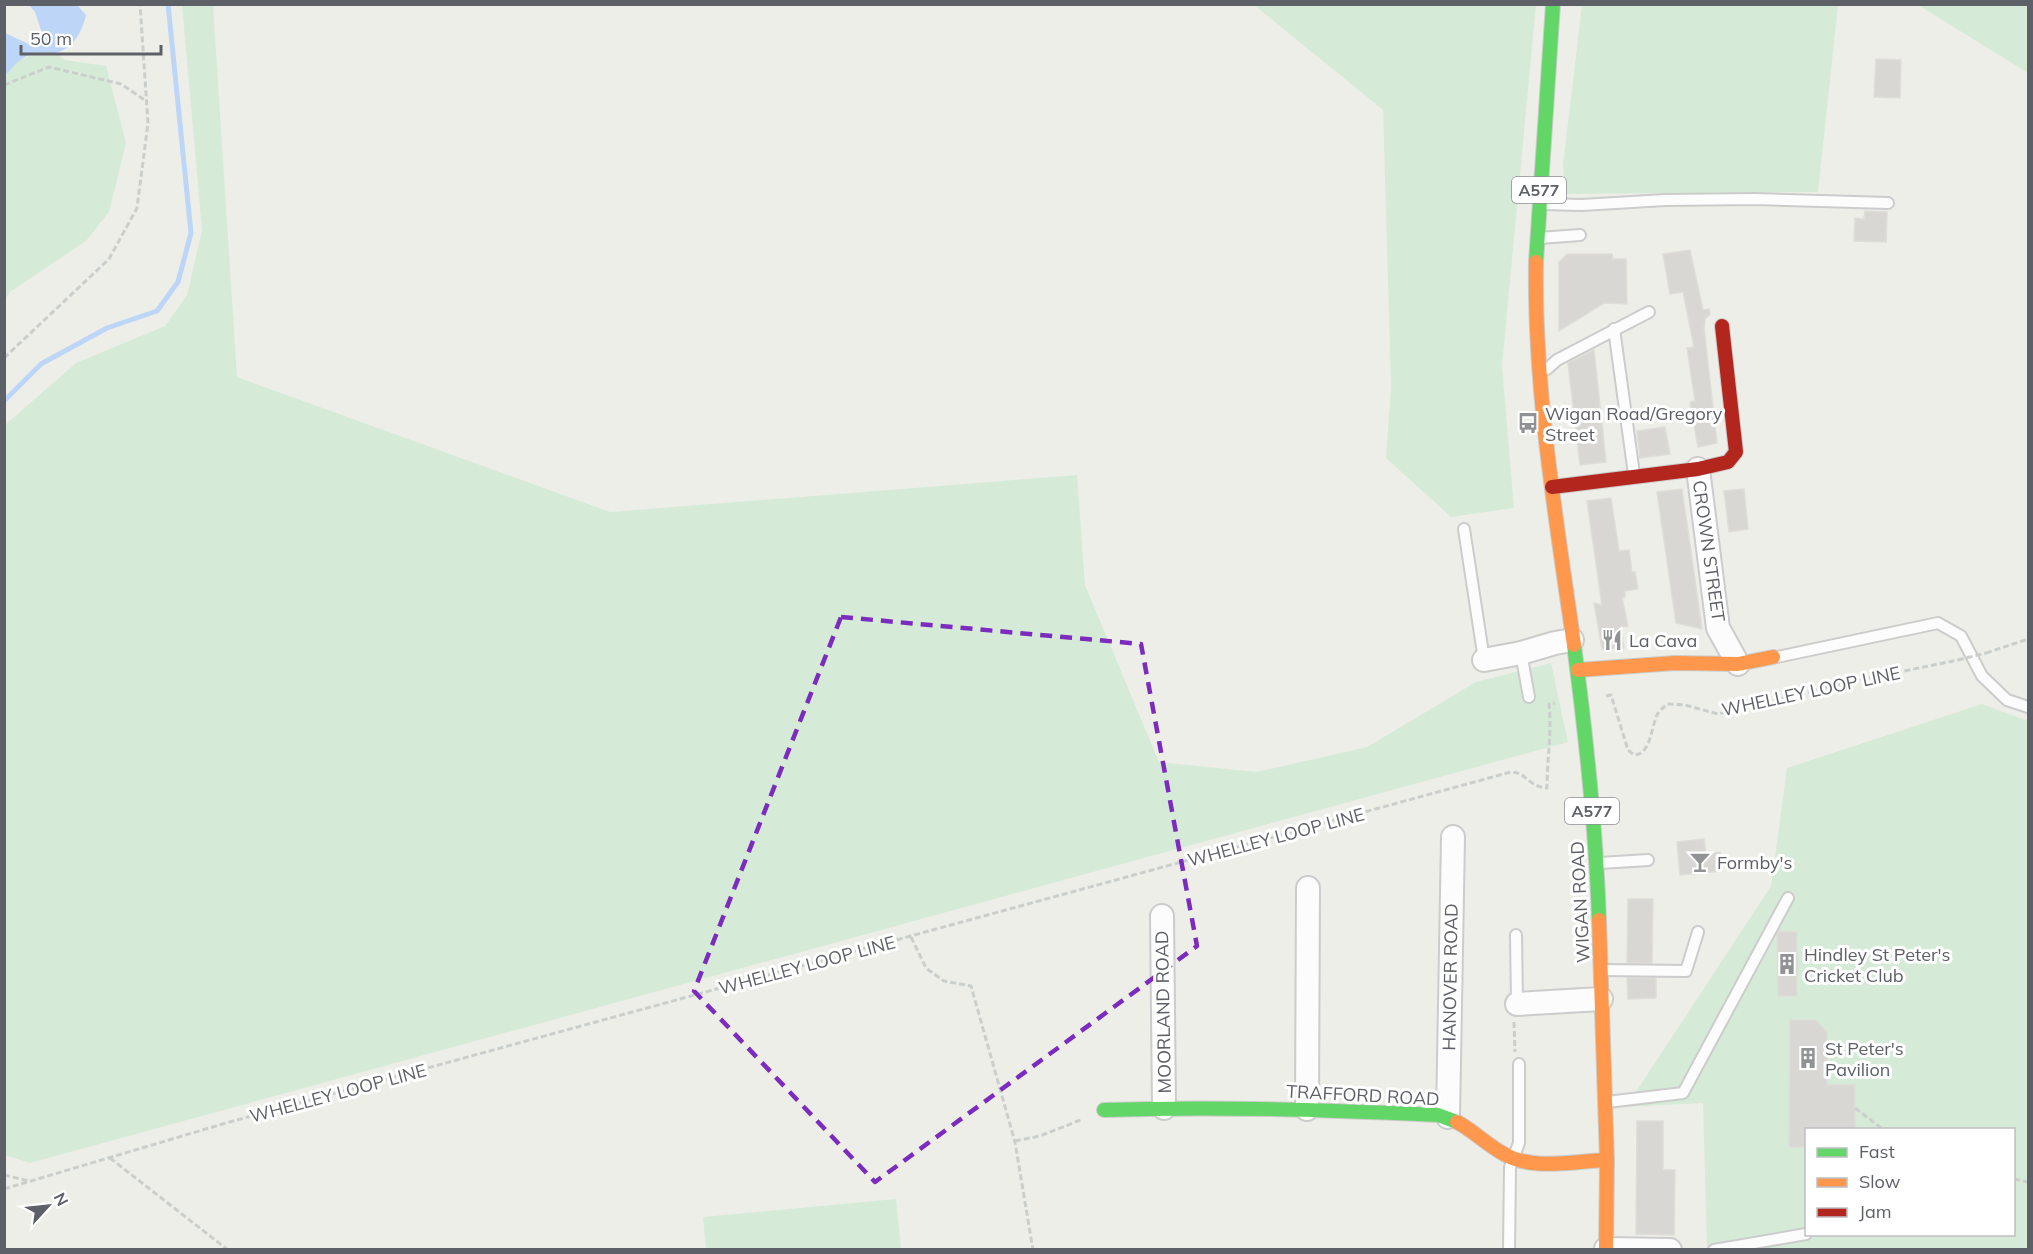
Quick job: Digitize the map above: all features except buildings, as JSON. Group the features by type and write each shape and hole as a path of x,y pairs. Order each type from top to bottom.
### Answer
{"main road":[{"name":"A577","path":"1540,375 1535,311 1536,238 1553,4"},
{"path":"1552,487 1698,469 1728,462 1736,452 1722,326"},
{"name":"WIGAN ROAD","path":"1540,375 1552,487 1586,733 1597,863 1607,1160 1606,1249"},
{"path":"1578,670 1675,663 1738,664 1773,657"},
{"name":"TRAFFORD ROAD","path":"1104,1110 1306,1109 1448,1117 1514,1159 1528,1162 1607,1160"}],"street":[{"name":"CROWN STREET","path":"1698,469 1719,627 1738,664"},
{"path":"1484,660 1572,640"},
{"name":"HANOVER ROAD","path":"1448,1117 1456,836"},
{"path":"1306,1109 1307,888"},
{"name":"MOORLAND ROAD","path":"1160,916 1164,1108"},
{"path":"1517,1004 1601,999"},
{"path":"1606,1249 1670,1250"}],"lane":[{"path":"1539,203 1582,205 1665,200 1755,199 1888,203"},
{"path":"1536,238 1580,235"},
{"path":"1540,375 1557,360 1649,312"},
{"path":"1614,329 1635,477"},
{"path":"1464,529 1484,660"},
{"path":"1773,657 1938,623 1961,636 1982,676 2007,700 2028,707"},
{"path":"1521,653 1529,697"},
{"path":"1597,863 1648,860"},
{"path":"1604,1103 1683,1093 1788,898"},
{"path":"1601,970 1686,971 1698,932"},
{"path":"1516,935 1517,1004"},
{"path":"1509,1250 1510,1167 1520,1143 1519,1064"},
{"path":"1714,1250 1805,1234"}],"path":[{"path":"4,358 109,259 137,208 147,123 140,4"},
{"path":"4,86 50,67 121,84 146,101"},
{"name":"WHELLEY LOOP LINE","path":"1598,697 1611,695 1628,750 1634,755 1639,755 1645,750 1658,713 1667,704 1685,705 1718,714 1845,683 1958,660 2028,639"},
{"name":"WHELLEY LOOP LINE","path":"4,1189 226,1123 1511,772 1516,772 1537,788 1547,788 1547,756 1552,726 1550,704 1557,703"},
{"path":"910,937 926,968 944,981 970,986 1015,1142 1033,1250"},
{"path":"1517,1004 1514,1022 1515,1060 1519,1064"},
{"path":"1855,1108 1881,1128"},
{"path":"1015,1142 1040,1136 1104,1110"},
{"path":"110,1158 228,1250"},
{"path":"4,1175 31,1181"}],"highlighted area":[{"path":"841,617 1141,644 1197,946 875,1182 694,991"}],"green space":[{"path":"182,5 213,5 237,377 610,512 1077,475 1085,585 1159,762 1257,772 1367,747 1476,682 1551,663 1568,742 30,1163 5,1155 5,425 76,363 165,326 187,295 202,231"},
{"path":"1254,5 1536,5 1502,366 1514,508 1451,517 1386,458 1391,386 1383,110"},
{"path":"1582,5 1838,5 1818,192 1565,194 1563,165"},
{"path":"1918,5 2028,5 2028,73"},
{"path":"35,53 56,53 65,60 106,66 126,143 109,212 86,241 10,292 5,300 5,76 18,61"},
{"path":"1982,704 2028,721 2028,1249 1707,1249 1703,1103 1626,1107 1771,886 1787,768"},
{"path":"896,1199 901,1249 706,1249 703,1217"}],"water":[{"path":"29,5 77,5 86,15 76,39 66,48 54,53 30,54 18,62 5,76 5,33 31,45 44,39 35,12"}],"waterway":[{"path":"4,401 41,364 107,328 157,311 178,282 191,233 168,4"}],"traffic: fast":[{"path":"1536,262 1553,4"},
{"path":"1574,645 1590,782 1599,920"},
{"path":"1104,1110 1229,1109 1355,1112 1438,1115 1457,1122"}],"traffic: slow":[{"path":"1536,262 1536,310 1542,406 1574,645"},
{"path":"1578,670 1675,663 1738,664 1773,657"},
{"path":"1599,920 1607,1160 1606,1250"},
{"path":"1457,1122 1515,1159 1541,1164 1607,1160"}],"traffic: jam":[{"path":"1552,487 1698,469 1728,462 1736,452 1722,326"}],"place":[{"name":"Wigan Road/Gregory Street","path":"1528,423"},
{"name":"La Cava","path":"1612,640"},
{"name":"Formby's","path":"1700,862"},
{"name":"Hindley St Peter's Cricket Club","path":"1787,964"},
{"name":"St Peter's Pavilion","path":"1808,1058"}]}
